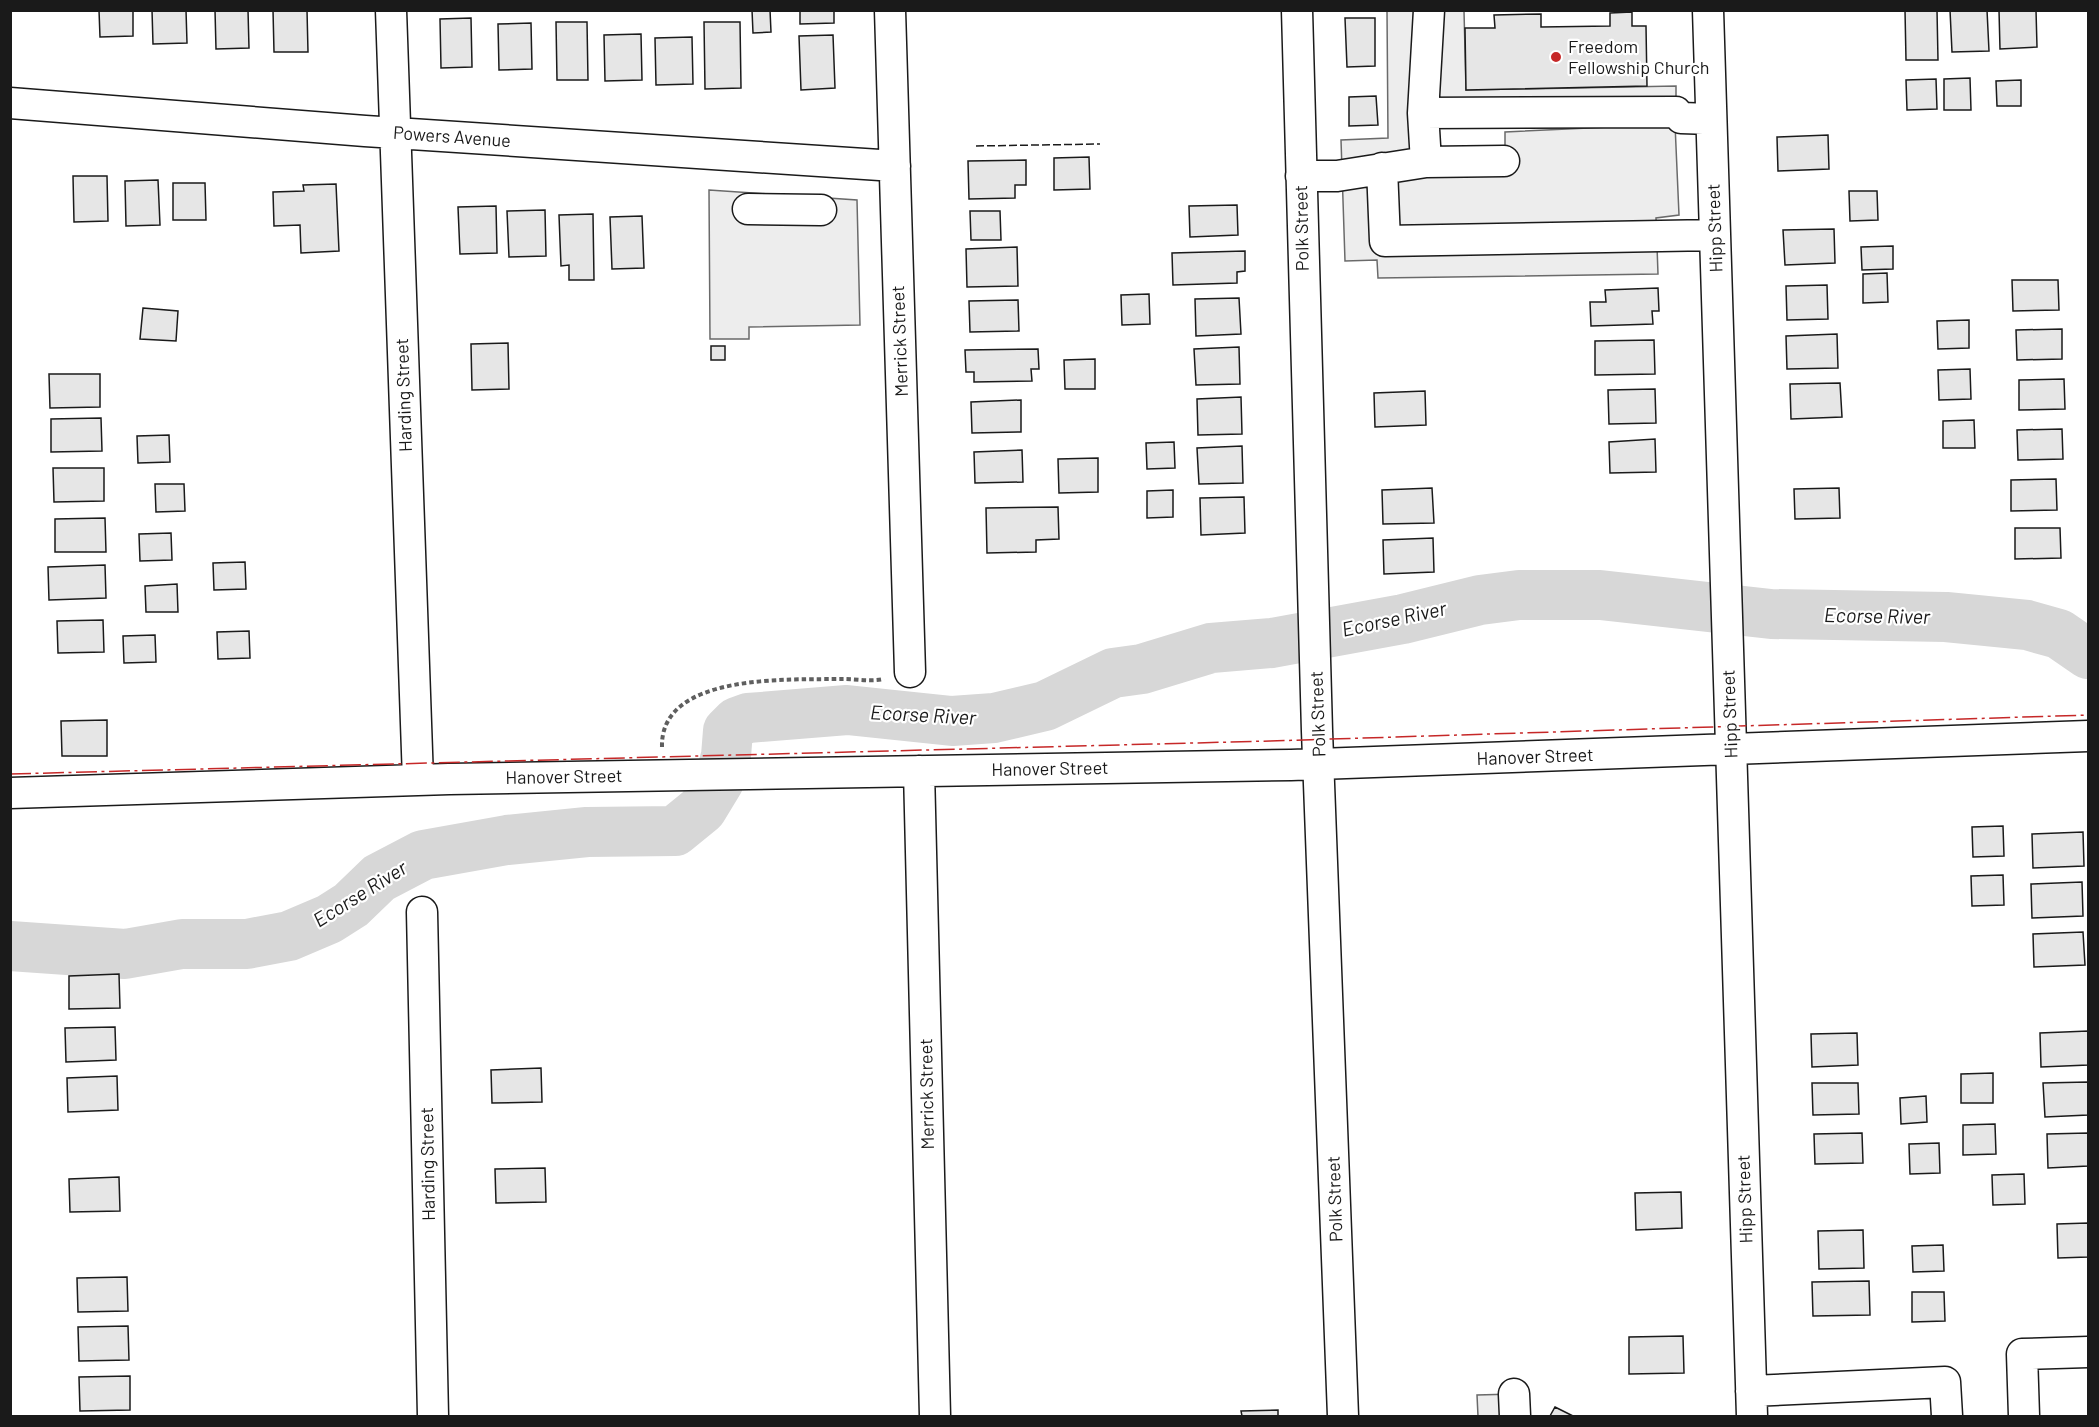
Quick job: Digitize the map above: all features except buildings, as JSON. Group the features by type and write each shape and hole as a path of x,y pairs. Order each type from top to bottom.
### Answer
{"street":[{"name":"Harding Street","path":"391,10 418,780"},
{"name":"Merrick Street","path":"890,10 910,670"},
{"name":"Polk Street","path":"1297,10 1316,673 1343,1416"},
{"path":"1425,162 1423,113 1429,10"},
{"name":"Hipp Street","path":"1708,10 1751,1404"},
{"name":"Powers Avenue","path":"10,103 895,166"},
{"path":"1423,113 1676,112 1681,118 1711,119"},
{"path":"1301,176 1337,176 1425,162 1504,161"},
{"path":"1382,168 1385,241 1715,235"},
{"path":"748,209 821,210"},
{"name":"Hanover Street","path":"10,793 418,780 1320,764 1731,751 2088,736"},
{"name":"Merrick Street","path":"919,771 935,1416"},
{"name":"Harding Street","path":"422,912 433,1416"},
{"path":"2024,1416 2022,1354 2088,1352"},
{"path":"1751,1404 1945,1382 1947,1416"}],"path":[{"path":"662,750 662,732 665,722 676,708 696,696 723,687 761,681 880,680 910,670"}],"shaded area":[{"path":"1387,11 1464,11 1466,90 1676,86 1676,112 1424,113 1426,162 1505,173 1505,132 1675,124 1679,215 1656,218 1658,274 1378,278 1377,260 1345,261 1341,140 1388,138"},
{"path":"709,190 857,200 860,325 749,327 749,339 710,339"},
{"path":"1514,1394 1515,1416 1478,1416 1477,1395"}],"waterway":[{"name":"Ecorse River","path":"10,946 125,954 182,944 247,944 289,936 329,919 351,905 379,878 423,855 507,840 587,832 675,831 702,809 719,781 726,756 728,731 737,722 748,718 847,710 952,721 994,718 1045,706 1113,673 1142,669 1211,648 1272,643 1403,619 1480,600 1519,595 1600,595 1771,614 1946,617 2027,625 2059,634 2088,654"}],"fence":[{"path":"976,146 1100,144"}],"power":[{"path":"10,774 1270,741 2088,715"}],"place":[{"name":"Freedom Fellowship Church","path":"1556,57"}]}
